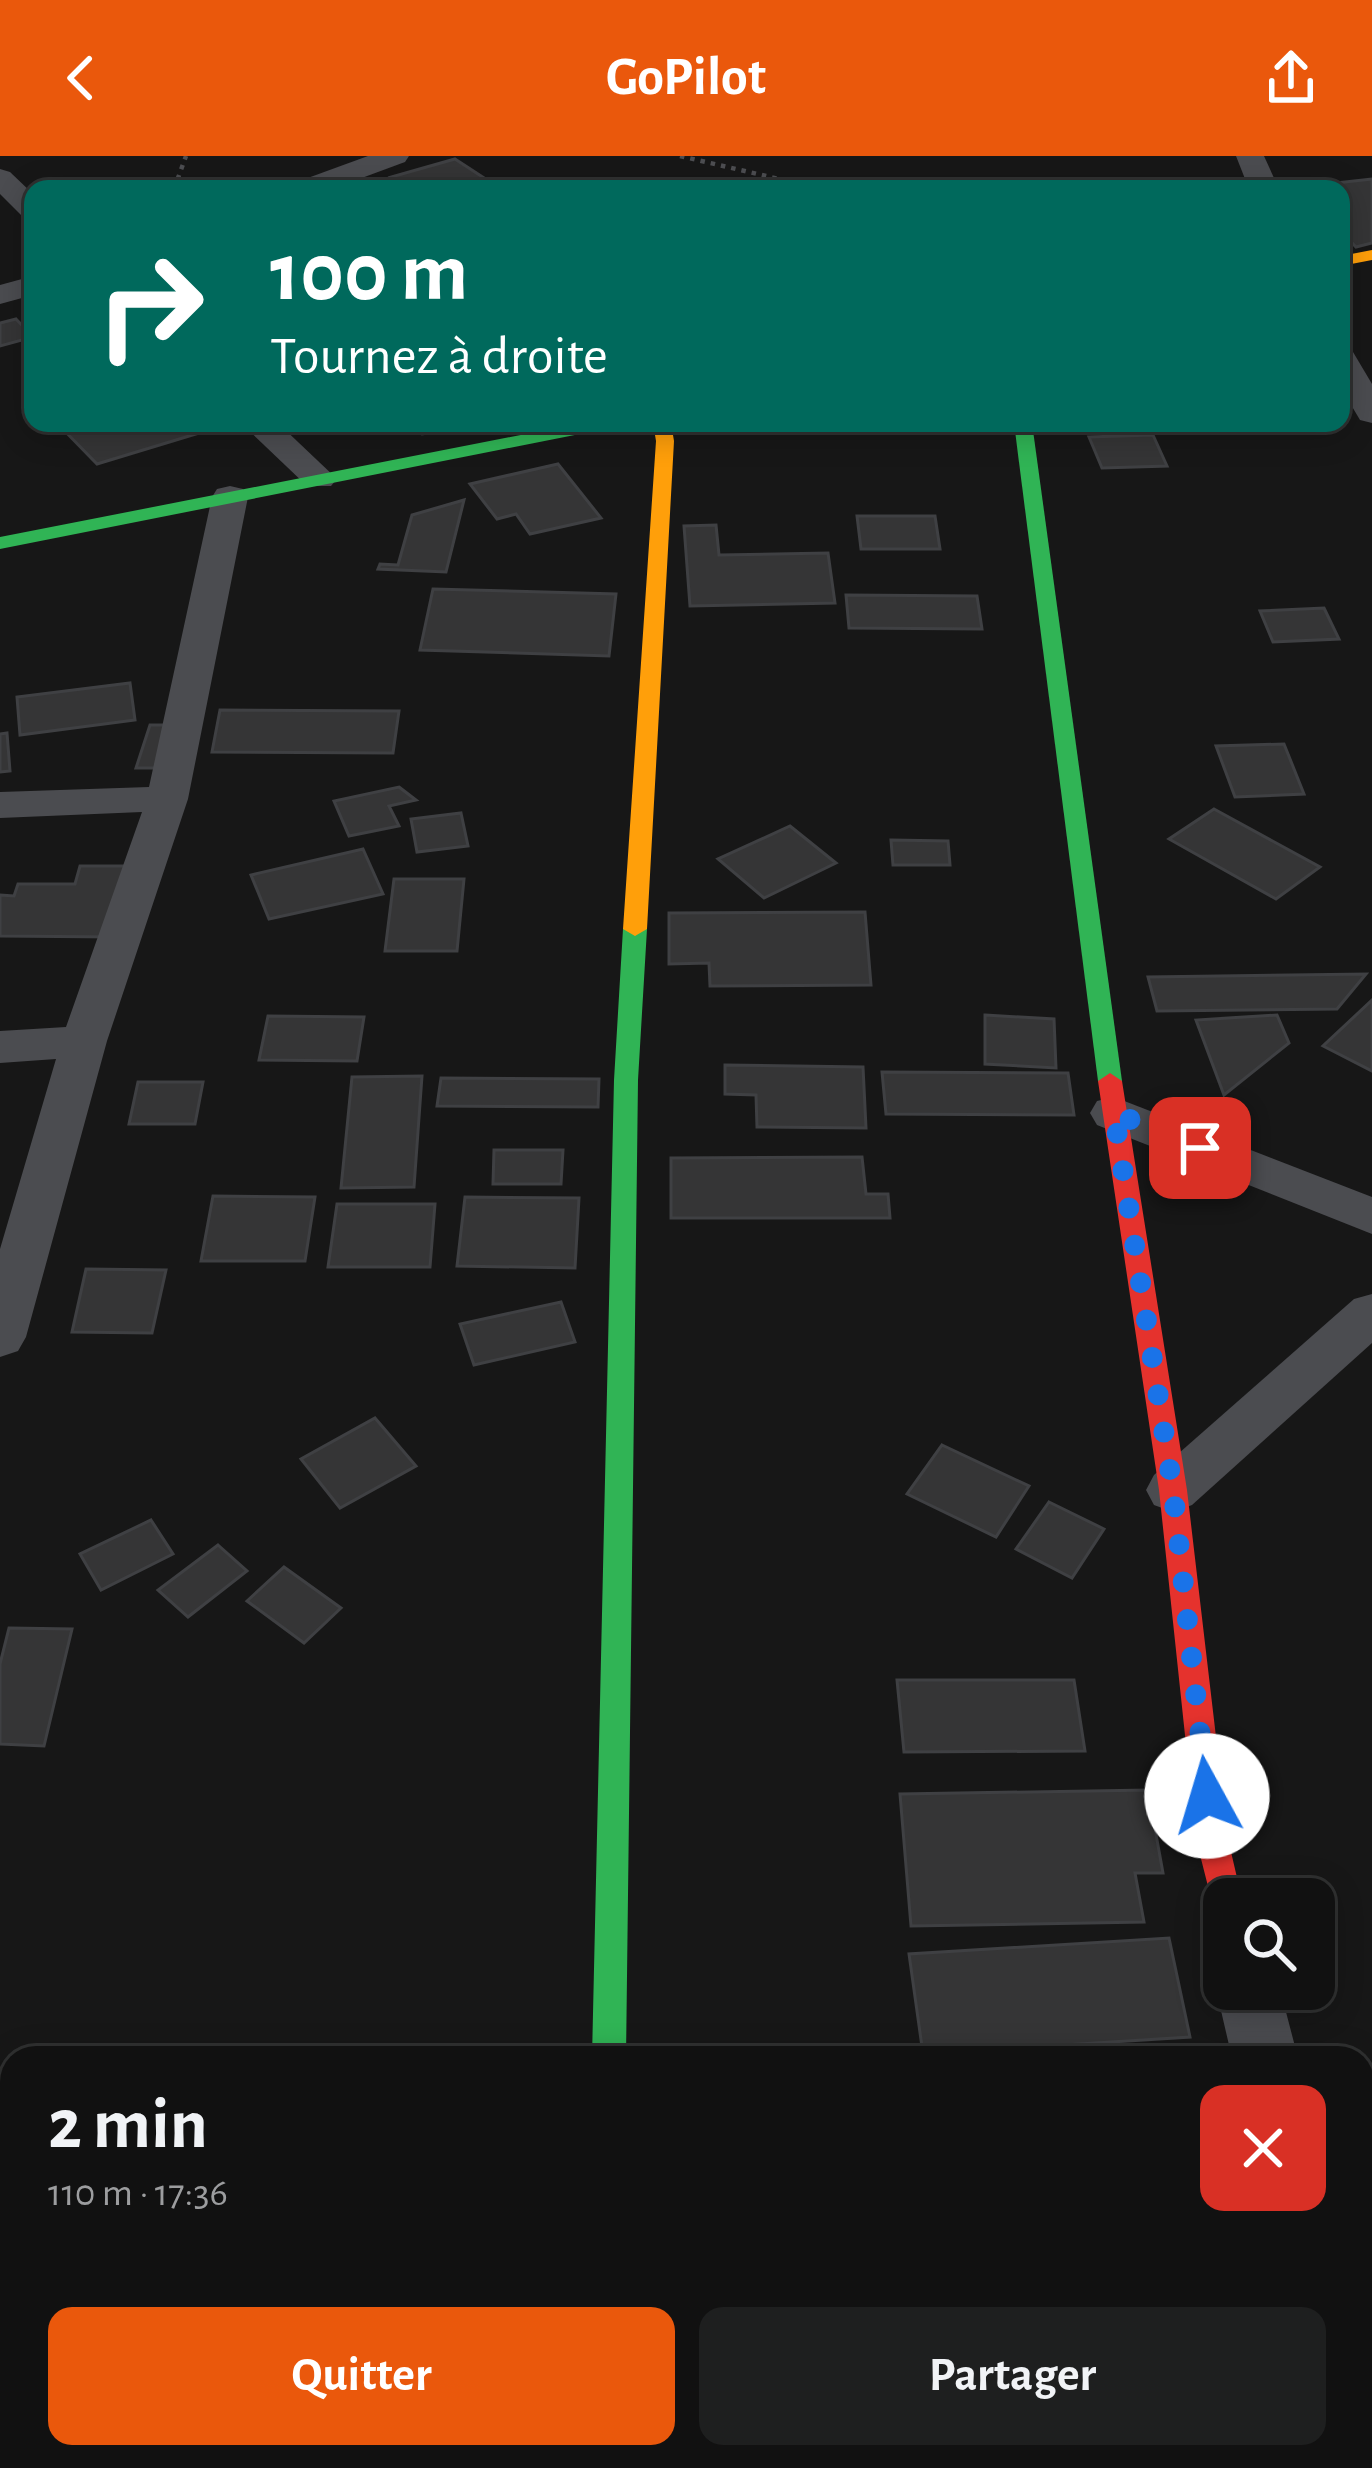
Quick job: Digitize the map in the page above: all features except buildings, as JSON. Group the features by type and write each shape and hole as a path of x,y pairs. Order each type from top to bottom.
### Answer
{"street":[{"path":"341,180 395,156"},
{"path":"0,178 24,201"},
{"path":"1350,375 1372,413"},
{"path":"269,432 319,479"},
{"path":"0,543 563,432"},
{"path":"609,2046 626,1080 664,432"},
{"path":"1024,432 1114,1113 1173,1490 1212,1839 1221,1878"},
{"path":"0,1337 84,1041 166,799 230,497"},
{"path":"0,805 166,799"},
{"path":"0,1047 84,1041"},
{"path":"1114,1113 1372,1216"},
{"path":"1173,1490 1372,1313"},
{"path":"1253,2010 1262,2046"}],"path":[{"path":"680,156 783,180"}],"traffic: fast":[{"path":"0,543 564,432"},
{"path":"1024,432 1110,1081"},
{"path":"609,2046 626,1080 635,929"}],"traffic: slow":[{"path":"1350,259 1372,255"},
{"path":"635,929 664,432"}],"traffic: jam":[{"path":"1110,1081 1173,1490 1212,1839 1221,1878"}],"route":[{"path":"1200,1148 1114,1113 1173,1490 1207,1796"}]}
